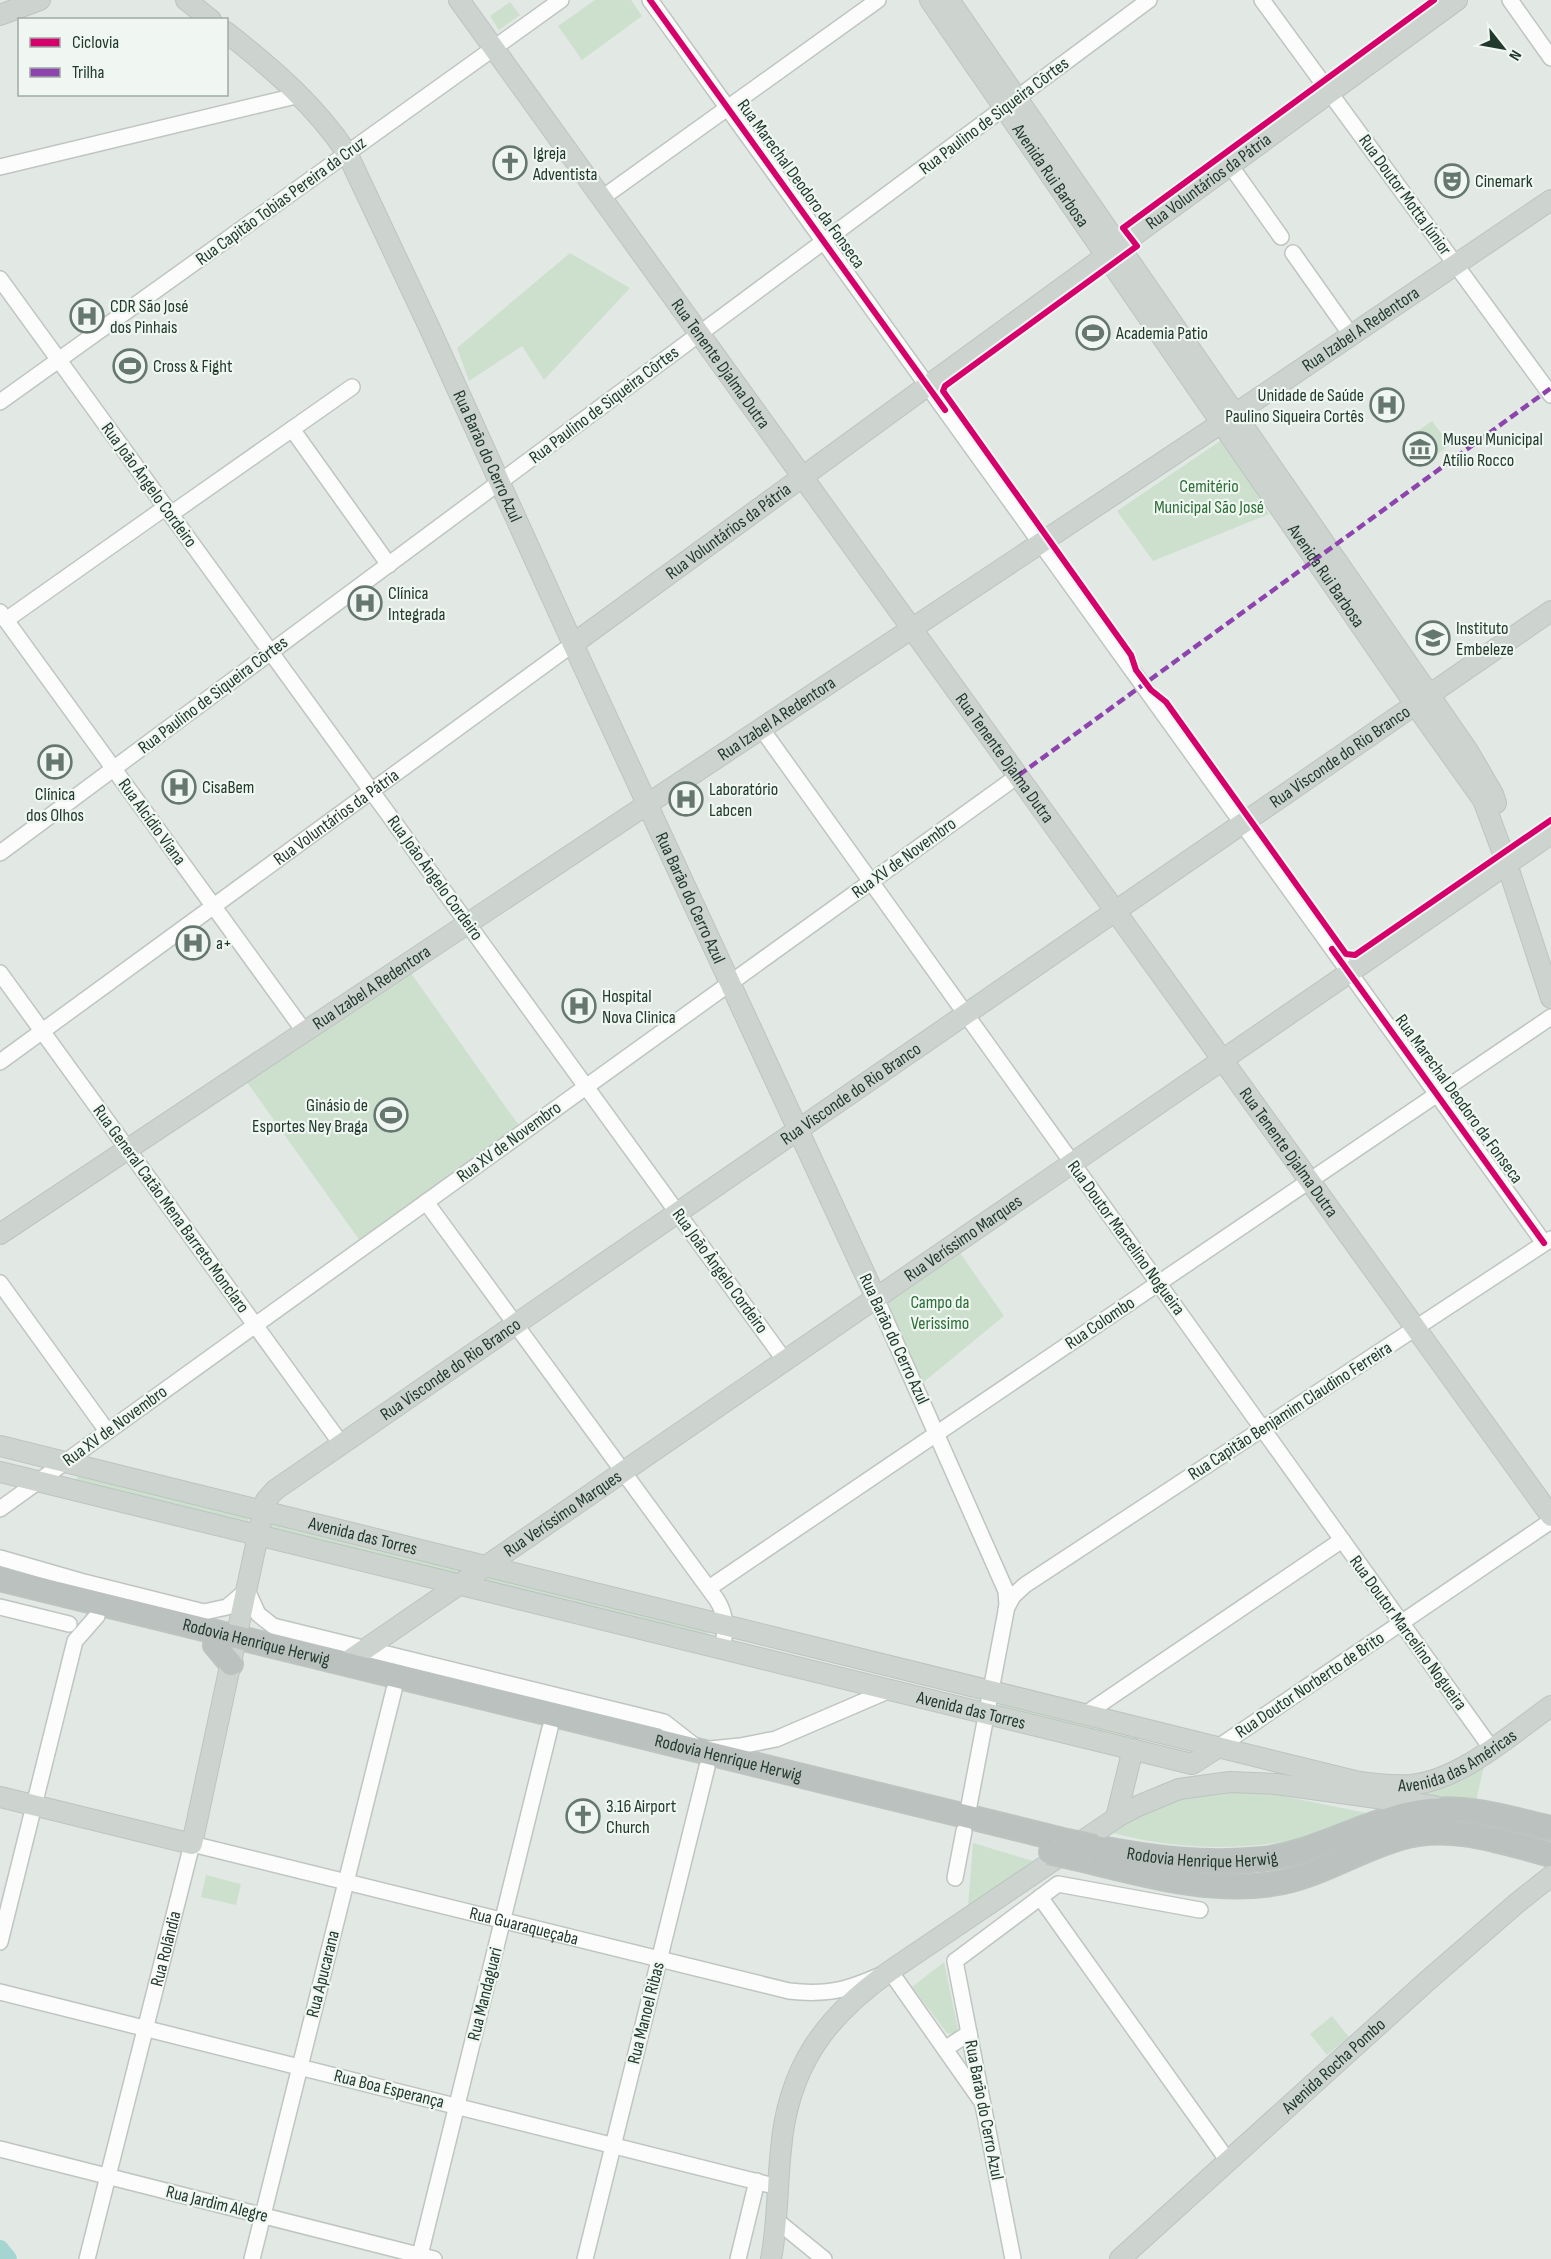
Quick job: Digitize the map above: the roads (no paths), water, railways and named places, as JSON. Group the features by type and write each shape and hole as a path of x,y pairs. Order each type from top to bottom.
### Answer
{"highway":[{"name":"Rodovia Henrique Herwig","path":"0,1579 189,1625 229,1649 345,1663 704,1759 1071,1850 1182,1882 1207,1886 1251,1887 1309,1876 1391,1841 1430,1832 1481,1837 1551,1855"},
{"name":"Rodovia Henrique Herwig","path":"0,1592 65,1616 97,1616 550,1728 704,1759"},
{"path":"147,1598 189,1625"},
{"path":"1458,1809 1482,1812 1551,1828"},
{"name":"Rodovia Henrique Herwig","path":"1071,1850 1163,1859 1228,1861 1263,1858 1310,1849 1404,1815 1428,1810 1458,1809"}],"main road":[{"path":"0,15 40,0"},
{"path":"186,0 208,18"},
{"name":"Rua Tenente Djalma Dutra","path":"459,0 1551,1516"},
{"name":"Avenida Rui Barbosa","path":"930,0 1010,103 1422,700 1483,800 1511,861 1551,966"},
{"name":"Avenida Rui Barbosa","path":"949,0 1010,103"},
{"name":"Rua Voluntários da Pátria","path":"573,644 1457,0"},
{"name":"Rua Barão do Cerro Azul","path":"228,34 300,95 330,129 347,153 876,1298"},
{"name":"Rua Izabel A Redentora","path":"0,1234 1228,418 1551,200"},
{"name":"Rua Visconde do Rio Branco","path":"229,1649 247,1590 266,1500 275,1490 1551,611"},
{"name":"Rua Veríssimo Marques","path":"345,1663 1551,834"},
{"name":"Avenida Rui Barbosa","path":"1511,861 1551,998"},
{"name":"Avenida das Torres","path":"0,1446 1355,1781"},
{"name":"Avenida das Torres","path":"0,1472 1192,1764 1217,1748"},
{"name":"Rua Rolândia","path":"192,1844 229,1649"},
{"name":"Avenida das Américas","path":"1355,1781 1393,1786 1431,1781 1465,1766 1551,1706"},
{"path":"1116,1818 1137,1750 1146,1730"},
{"path":"771,2259 781,2148 788,2100 804,2061 828,2025 848,2004 890,1971 1116,1818 1138,1806 1179,1789 1230,1782 1276,1784 1355,1781"},
{"path":"1276,1784 1458,1809"},
{"name":"Rua Guaraqueçaba","path":"0,1797 192,1844"},
{"name":"Avenida Rocha Pombo","path":"1120,2259 1426,1982 1551,1876"}],"street":[{"name":"Rua Capitão Tobias Pereira da Cruz","path":"0,402 561,0"},
{"name":"Rua Marechal Deodoro da Fonseca","path":"650,0 1437,1095 1548,1241"},
{"path":"602,198 878,0"},
{"name":"Rua Paulino de Siqueira Côrtes","path":"0,854 1149,0"},
{"name":"Rua Doutor Motta Júnior","path":"1262,0 1550,393"},
{"path":"1510,0 1551,58"},
{"path":"0,167 300,95"},
{"path":"1230,165 1281,237"},
{"path":"1293,253 1351,335"},
{"name":"Rua João Ângelo Cordeiro","path":"0,279 785,1360"},
{"path":"4,624 352,387"},
{"path":"292,429 388,565"},
{"name":"Rua Alcídio Viana","path":"4,624 114,769 304,1031"},
{"name":"Rua Voluntários da Pátria","path":"0,1062 573,644"},
{"name":"Rua Doutor Marcelino Nogueira","path":"761,728 1491,1748"},
{"name":"Rua XV de Novembro","path":"0,1509 1019,775"},
{"name":"Rua General Catão Mena Barreto Monclaro","path":"0,973 342,1444"},
{"name":"Rua Colombo","path":"709,1588 1551,1017"},
{"path":"426,1202 709,1588 721,1607 726,1627 722,1650"},
{"name":"Rua Capitão Benjamim Claudino Ferreira","path":"1006,1609 1013,1596 1029,1582 1548,1241"},
{"path":"0,1283 107,1431"},
{"name":"Rua Barão do Cerro Azul","path":"876,1298 1006,1591 1006,1609 955,1878"},
{"name":"Rua Doutor Norberto de Brito","path":"1217,1748 1551,1521"},
{"path":"1084,1715 1342,1540"},
{"path":"0,1558 147,1598 211,1612 227,1607 247,1590 258,1614 273,1626 664,1722 704,1759 740,1746 776,1739 890,1690"},
{"path":"1000,1574 1016,1582 1029,1582"},
{"path":"0,1607 65,1616 75,1641"},
{"path":"0,1942 75,1641 97,1616"},
{"name":"Rua Apucarana","path":"252,2259 394,1690"},
{"name":"Rua Mandaguari","path":"424,2258 457,2106 550,1728"},
{"name":"Rua Manoel Ribas","path":"585,2259 659,1960 704,1759"},
{"name":"Rua Guaraqueçaba","path":"192,1844 767,1987 808,1993 827,1993 845,1989 890,1971"},
{"name":"Rua Rolândia","path":"87,2259 192,1844"},
{"path":"1200,1910 1058,1884 1040,1897 1228,2161"},
{"name":"Rua Barão do Cerro Azul","path":"1013,2259 955,1961 1040,1897"},
{"path":"890,1971 982,2102"},
{"name":"Rua Boa Esperança","path":"0,1992 778,2187"},
{"path":"945,2049 969,2033"},
{"name":"Rua Jardim Alegre","path":"0,2149 424,2258"},
{"path":"738,2259 757,2181"},
{"path":"776,2220 824,2259"}],"waterway":[{"path":"0,2249 8,2259"}],"place":[{"name":"Igreja Adventista","path":"510,163"},
{"name":"Cinemark","path":"1452,181"},
{"name":"CDR São José dos Pinhais","path":"87,316"},
{"name":"Academia Patio","path":"1093,333"},
{"name":"Cross & Fight","path":"130,366"},
{"name":"Unidade de Saúde Paulino Siqueira Cortês","path":"1387,405"},
{"name":"Museu Municipal Atílio Rocco","path":"1420,449"},
{"name":"Clínica Integrada","path":"365,603"},
{"name":"Instituto Embeleze","path":"1433,638"},
{"name":"Clínica dos Olhos","path":"55,762"},
{"name":"CisaBem","path":"179,787"},
{"name":"Laboratório Labcen","path":"686,799"},
{"name":"a+","path":"193,943"},
{"name":"Hospital Nova Clinica","path":"579,1006"},
{"name":"Ginásio de Esportes Ney Braga","path":"391,1115"},
{"name":"3.16 Airport Church","path":"583,1816"}],"park label":[{"name":"Cemitério Municipal São José","path":"1209,496"},
{"name":"Campo da Verissimo","path":"940,1312"}]}
